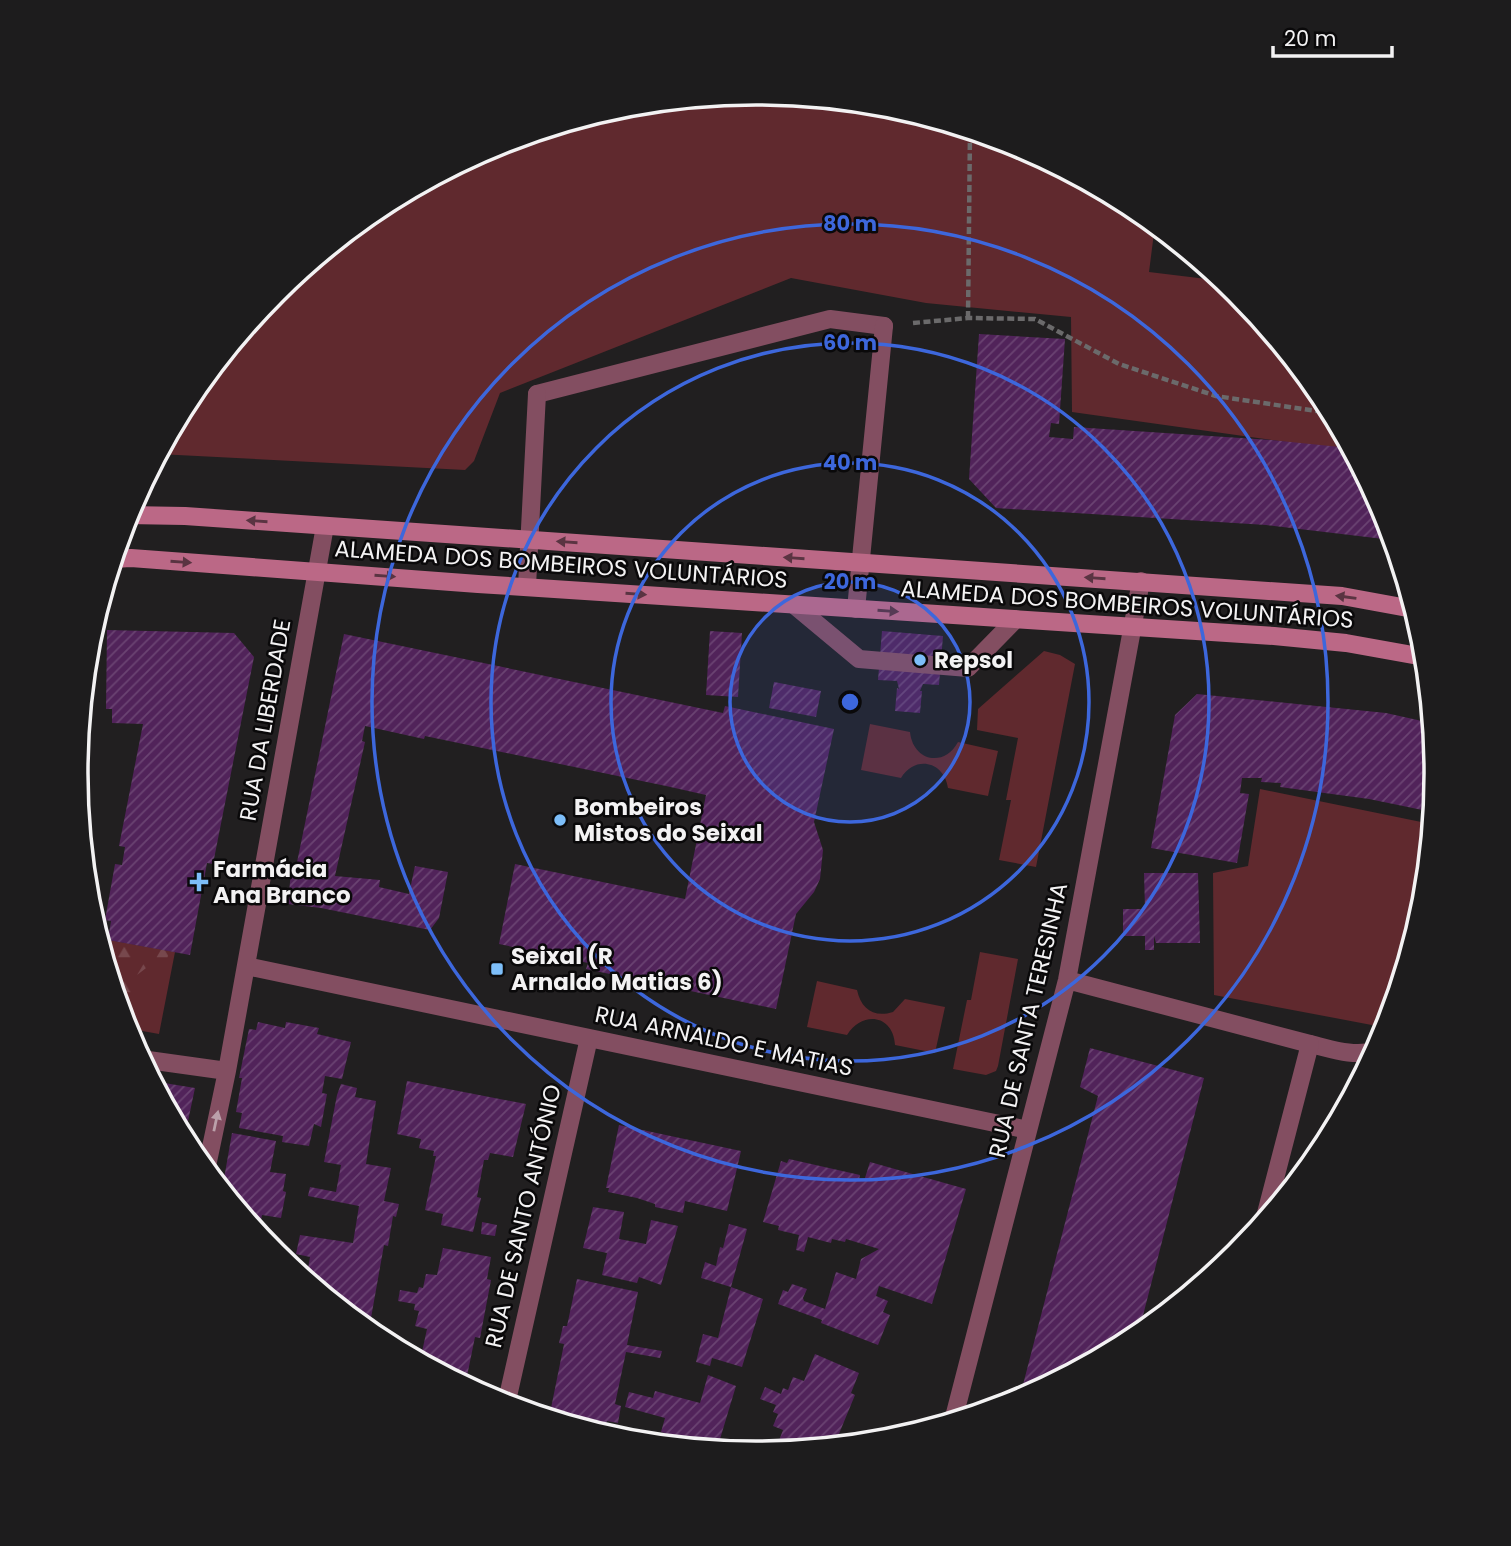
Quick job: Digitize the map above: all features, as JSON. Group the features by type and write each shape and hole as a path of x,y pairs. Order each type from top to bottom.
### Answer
{"main road":[{"name":"ALAMEDA DOS BOMBEIROS VOLUNTÁRIOS","path":"139,515 1342,596 1403,607"},
{"name":"ALAMEDA DOS BOMBEIROS VOLUNTÁRIOS","path":"123,558 1286,637 1346,643 1413,655"}],"street":[{"path":"527,586 537,394 830,319 884,326 856,608"},
{"name":"RUA DA LIBERDADE","path":"209,1157 227,1071 325,526"},
{"name":"RUA DE SANTA TERESINHA","path":"956,1410 1067,980 1141,582"},
{"path":"793,604 859,659 968,668 1016,619"},
{"name":"RUA ARNALDO E MATIAS","path":"246,966 1028,1130"},
{"path":"1067,980 1349,1054 1362,1052"},
{"name":"RUA DE SANTO ANTÓNIO","path":"509,1393 589,1038"},
{"path":"1270,1199 1310,1044"},
{"path":"153,1061 227,1071"}],"path":[{"path":"968,318 970,140"},
{"path":"884,326 968,318 1035,319 1119,365 1216,396 1316,410"}],"green space":[{"path":"712,106 799,106 886,118 970,140 1051,174 1090,194 1153,237 1149,272 1204,279 1228,301 1285,366 1340,449 1072,412 1071,317 926,303 791,278 500,393 474,461 465,470 169,455 200,402 253,333 315,271 384,218 460,174 541,140 625,118"},
{"path":"1044,651 1060,655 1075,664 1036,867 999,860 1011,800 1006,800 1018,738 977,730 978,709"},
{"path":"870,724 910,732 917,749 930,758 945,755 958,742 998,751 988,796 948,788 941,772 928,764 914,766 901,778 861,770"},
{"path":"1260,789 1422,822 1411,903 1401,946 1374,1025 1214,995 1213,873 1248,866"},
{"path":"109,940 175,952 159,1034 139,1030"},
{"path":"109,940 169,951 167,960 160,965 150,965 137,975 129,1005"},
{"path":"980,952 1018,959 998,1066 996,1071 986,1075 953,1069"},
{"path":"817,981 857,990 865,1007 874,1013 893,1012 905,999 945,1007 935,1053 895,1045 889,1027 876,1019 861,1022 847,1035 807,1027"}],"building":[{"path":"979,334 1065,339 1059,424 1051,423 1049,437 1073,439 1074,427 1338,447 1381,539 1266,525 996,508 969,479"},
{"path":"107,630 234,633 254,657 213,864 207,863 190,955 109,940 111,921 105,920 115,864 122,865 125,847 119,846 143,724 112,723 112,709 106,709"},
{"path":"710,631 742,633 738,697 706,695"},
{"path":"882,631 943,636 939,685 923,684 920,691 920,713 895,711 897,688 899,689 897,681 878,680"},
{"path":"344,634 723,713 725,706 834,729 814,822 823,850 820,879 814,892 796,914 776,1009 586,969 588,963 499,944 515,864 685,899 706,795 666,786 365,726 362,741 365,742 335,876 380,880 379,887 409,894 415,866 448,872 439,918 430,930 288,904 291,871 295,872"},
{"path":"774,682 821,691 816,717 769,708"},
{"path":"1197,694 1386,713 1421,721 1424,773 1422,810 1369,799 1280,787 1281,783 1261,782 1262,778 1242,778 1240,793 1249,794 1237,863 1151,848 1175,715"},
{"path":"1144,873 1198,873 1200,943 1156,943 1154,936 1154,950 1145,950 1145,936 1123,936 1123,909 1145,909"},
{"path":"258,1022 285,1028 286,1022 319,1028 317,1034 351,1042 342,1079 325,1076 322,1093 327,1094 321,1127 314,1124 309,1146 282,1142 283,1136 239,1128 242,1113 236,1112 242,1078 239,1078 249,1029 256,1030"},
{"path":"1090,1048 1204,1078 1143,1317 1089,1352 1023,1385 1098,1096 1080,1087"},
{"path":"407,1081 526,1104 513,1157 490,1153 488,1160 484,1160 477,1197 481,1198 473,1232 441,1225 443,1214 425,1210 436,1156 433,1156 434,1151 419,1148 421,1139 397,1134"},
{"path":"164,1083 195,1088 187,1124"},
{"path":"341,1084 357,1088 355,1097 376,1101 366,1164 391,1168 384,1201 399,1204 396,1217 393,1216 388,1246 384,1245 371,1318 375,1321 308,1268 310,1257 296,1254 300,1235 353,1243 359,1206 308,1196 310,1187 336,1192 341,1165 324,1162"},
{"path":"619,1125 741,1151 727,1211 685,1201 683,1213 608,1192 609,1188 606,1188"},
{"path":"232,1133 276,1141 270,1172 286,1174 281,1218 262,1215 261,1221 224,1177"},
{"path":"789,1159 860,1175 859,1180 864,1181 870,1162 966,1189 932,1304 879,1286 876,1296 888,1301 883,1312 890,1315 878,1345 778,1304 783,1290 788,1292 792,1284 807,1289 804,1301 825,1309 836,1272 856,1279 861,1259 879,1249 846,1239 845,1242 832,1239 831,1243 808,1237 804,1252 796,1250 799,1235 778,1230 779,1226 763,1222 781,1161 787,1163"},
{"path":"593,1207 624,1212 619,1239 646,1244 651,1220 678,1226 661,1285 639,1277 637,1283 602,1275 607,1253 583,1248"},
{"path":"482,1222 497,1225 495,1236 481,1234"},
{"path":"729,1224 747,1229 731,1287 701,1278 705,1262 716,1266"},
{"path":"443,1248 491,1257 487,1279 491,1280 480,1338 475,1337 467,1375 422,1352 427,1329 415,1326 419,1311 414,1310 415,1304 398,1301 400,1290 417,1293 419,1287 423,1288 426,1274 437,1275"},
{"path":"577,1279 638,1292 627,1345 662,1351 660,1358 626,1352 615,1404 621,1406 618,1423 607,1421 606,1424 551,1409 564,1344 559,1343 563,1326 567,1326"},
{"path":"731,1287 763,1299 742,1367 712,1358 710,1366 696,1362 703,1334 718,1338"},
{"path":"815,1354 859,1373 851,1393 855,1395 838,1436 779,1440 783,1430 773,1426 778,1414 773,1412 776,1405 760,1399 765,1387 781,1394 783,1388 788,1390 793,1377 804,1381"},
{"path":"708,1375 736,1386 720,1440 661,1432 665,1418 625,1407 629,1392 653,1398 655,1391 700,1403"}],"place":[{"name":"Repsol","path":"920,660"},
{"name":"Bombeiros Mistos do Seixal","path":"560,820"},
{"name":"Farmácia Ana Branco","path":"199,882"},
{"name":"Seixal (R Arnaldo Matias 6)","path":"497,969"}]}
